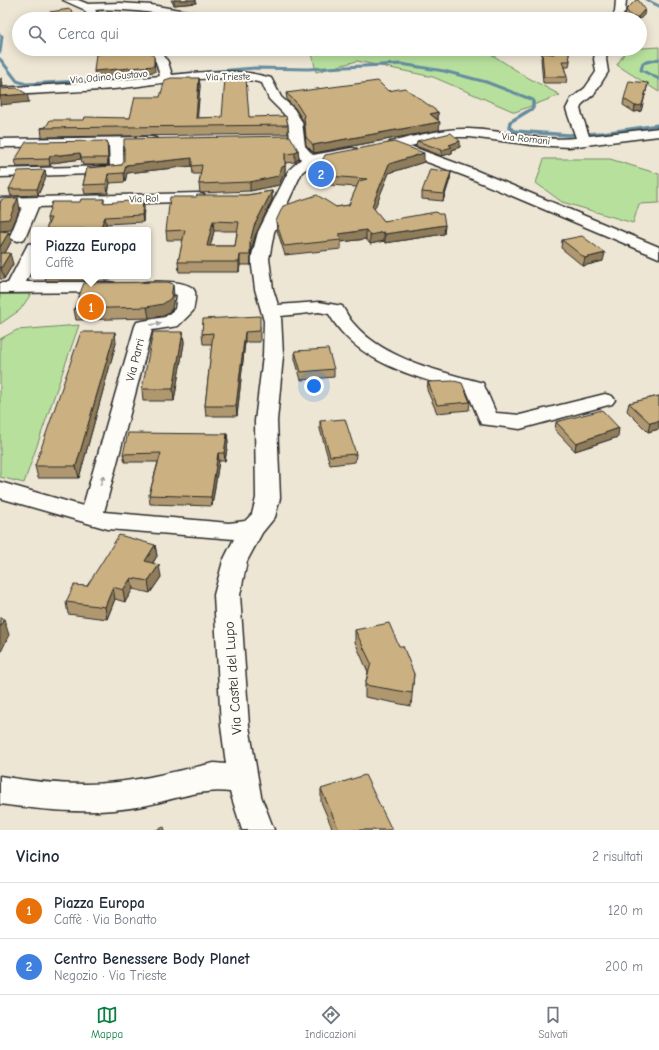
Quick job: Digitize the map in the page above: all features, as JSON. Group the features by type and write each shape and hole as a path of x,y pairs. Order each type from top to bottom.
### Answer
{"street":[{"path":"68,0 87,7 134,6 182,12"},
{"path":"620,12 621,0"},
{"path":"87,7 91,12"},
{"path":"158,56 166,76"},
{"path":"583,138 573,109 576,102 590,91 602,72 601,56"},
{"name":"Via Odino Gustavo","path":"0,92 60,85 166,76"},
{"name":"Via Trieste","path":"166,76 235,76 261,78 267,81 274,99 289,112 295,122 296,139 301,152 309,160"},
{"name":"Via Romani","path":"309,160 380,148 422,138 464,133 555,142 583,138 659,132"},
{"path":"281,139 296,139"},
{"path":"0,143 168,141"},
{"path":"0,173 117,170 116,142"},
{"path":"380,148 470,173 659,253"},
{"name":"Via Castel del Lupo","path":"258,830 246,796 235,726 227,595 235,561 252,528 263,517 268,498 266,421 273,356 273,321 264,289 260,259 277,192 296,170 309,160"},
{"name":"Via Rol","path":"0,203 217,198"},
{"path":"0,236 26,236 32,202"},
{"path":"7,288 31,252"},
{"name":"Via Parri","path":"7,288 172,287 186,292 184,312 171,322 144,326 91,517"},
{"path":"270,311 319,307 336,310 349,330 377,351 424,373 476,387 488,419 520,422 605,400"},
{"path":"0,490 108,521 229,531 252,528"},
{"path":"0,790 38,796 86,798 142,792 214,776 244,780"}],"green space":[{"path":"659,47 659,92 617,65 623,56 647,56 647,48"},
{"path":"313,56 494,56 525,76 560,95 515,112 433,77 357,61 316,72"},
{"path":"544,159 610,159 659,174 659,203 639,204 633,223 562,202 536,183"},
{"path":"0,294 31,294 20,310 0,324"},
{"path":"79,325 24,483 0,477 0,339 17,330"}],"building":[{"path":"636,0 638,0 645,9 642,12 628,12 626,10"},
{"path":"70,9 73,12 50,12"},
{"path":"96,56 154,57 154,66 94,71"},
{"path":"542,56 569,56 570,61 562,61 567,77 544,77"},
{"path":"171,78 199,78 196,118 222,117 225,78 246,78 249,117 286,116 288,125 41,128 46,127 50,120 84,120 85,117 130,118 135,97 160,97 165,80"},
{"path":"378,81 388,91 405,88 438,112 430,114 440,122 313,145 306,137 305,117 295,101 286,93"},
{"path":"629,81 648,83 642,105 635,106 624,99"},
{"path":"17,88 27,94 0,96 0,89"},
{"path":"451,133 460,141 449,145 452,147 442,150 417,141"},
{"path":"290,136 298,150 295,153 285,154 285,166 282,167 278,176 250,182 199,184 202,165 192,166 192,158 126,165 124,173 108,174 106,184 83,185 87,168 122,165 124,161 124,139"},
{"path":"107,141 108,158 82,158 80,153 50,156 49,159 15,160 26,142"},
{"path":"394,142 424,153 389,164 372,206 384,221 436,212 438,214 443,214 445,225 370,235 366,230 339,234 341,240 284,246 276,221 283,206 317,195 336,207 349,205 359,181 367,179 315,175 325,155"},
{"path":"430,169 451,172 444,194 422,192"},
{"path":"45,170 37,189 9,189 18,171"},
{"path":"272,191 254,226 250,242 250,255 240,255 239,262 178,262 185,230 166,231 170,197 196,197 197,195 247,195","holes":["213,221 239,222 235,246 207,246"]},
{"path":"18,198 9,219 0,220 0,203 2,199"},
{"path":"81,199 104,199 103,203 143,200 142,215 105,217 101,227 47,227 51,218 47,218 52,202 80,202"},
{"path":"0,231 9,232 0,247"},
{"path":"582,236 605,253 585,258 562,240"},
{"path":"0,253 10,253 1,268 0,268"},
{"path":"168,282 173,284 171,298 163,304 147,307 74,309 84,283"},
{"path":"260,316 260,331 245,332 236,406 205,406 213,333 202,334 203,319"},
{"path":"81,332 115,332 76,466 35,466"},
{"path":"153,332 183,332 173,389 142,389"},
{"path":"328,349 334,369 301,372 295,351"},
{"path":"454,381 462,383 470,402 437,405 428,382"},
{"path":"659,396 659,421 650,423 629,403"},
{"path":"602,410 619,428 576,443 556,422"},
{"path":"345,419 356,454 330,456 320,421"},
{"path":"128,433 227,434 224,453 218,453 211,497 149,495 161,453 123,454"},
{"path":"119,535 155,545 145,561 159,565 148,581 131,578 123,590 113,587 105,607 66,602 74,585 87,586"},
{"path":"0,618 4,619 0,627"},
{"path":"389,623 399,646 403,646 414,674 412,693 365,685 371,663 355,630"},
{"path":"365,775 392,830 339,830 321,789"},
{"path":"164,827 165,830 156,830"}],"waterway":[{"path":"647,0 659,6"},
{"path":"0,35 2,36 0,52"},
{"path":"0,59 17,81 26,84 151,77"},
{"path":"659,59 643,63 641,70 659,79"},
{"path":"205,72 255,68 308,69 401,64 444,71 486,82 533,100 533,108 510,122 509,127 514,131 568,135 603,133 659,125"},
{"path":"167,75 191,73"}],"place":[{"name":"Centro Benessere Body Planet","path":"321,174"},
{"name":"Piazza Europa","path":"91,307"}]}
